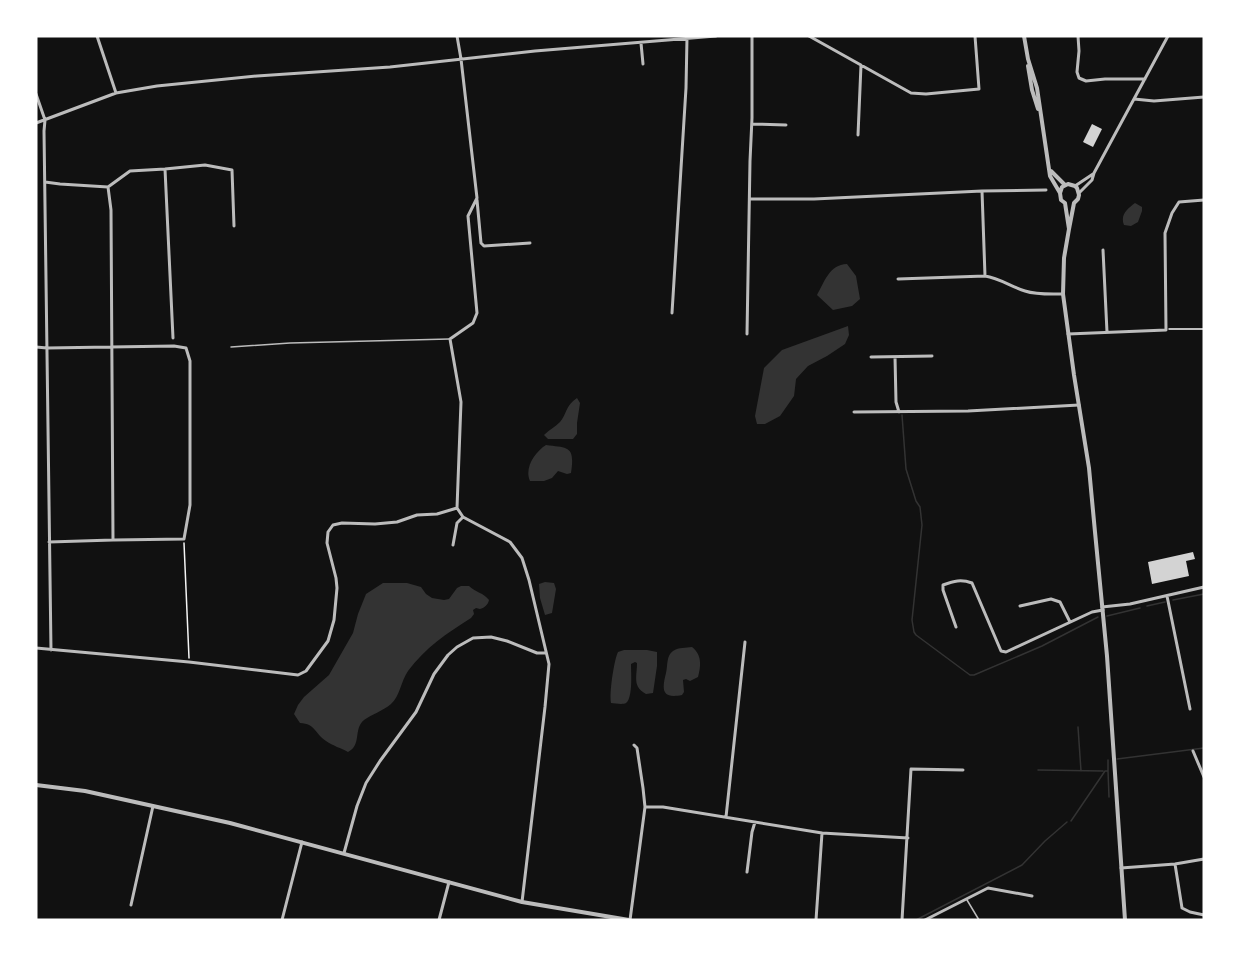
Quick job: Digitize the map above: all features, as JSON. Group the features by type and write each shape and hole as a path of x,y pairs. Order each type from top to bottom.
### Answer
{"street":[{"path":"97,36 116,93"},
{"path":"457,36 482,243 484,246 530,243"},
{"path":"36,123 116,93 157,86 256,76 390,67 535,51 641,43 669,38 716,36"},
{"path":"747,334 752,36"},
{"path":"809,36 911,93 917,94 979,90 975,36"},
{"path":"1024,36 1028,59 1036,81 1052,180 1060,193 1061,200 1065,203 1074,203"},
{"path":"1078,36 1077,72 1079,78 1086,81 1145,79"},
{"path":"1125,920 1107,656 1089,468 1068,334 1064,294 1064,258 1074,203 1079,193 1092,180 1168,36"},
{"path":"672,313 687,38"},
{"path":"641,43 643,64"},
{"path":"858,135 861,65"},
{"path":"36,94 45,120 51,650"},
{"path":"1134,99 1154,101 1204,97"},
{"path":"752,124 786,125"},
{"path":"45,182 108,187 130,171 205,165 232,170 234,226"},
{"path":"165,169 173,338"},
{"path":"1050,171 1065,185 1075,186 1094,173"},
{"path":"1060,193 1065,185"},
{"path":"1075,186 1079,193"},
{"path":"108,187 111,210 113,540"},
{"path":"750,199 814,199 1046,190"},
{"path":"982,191 985,276"},
{"path":"477,198 468,216 477,313 473,323 450,339 460,402 457,508 463,517 510,542 522,558 549,664 522,902"},
{"path":"1068,334 1166,330 1165,233 1172,213 1179,202 1204,200"},
{"path":"1065,203 1069,229"},
{"path":"1103,250 1107,332"},
{"path":"898,279 985,276 1026,292 1064,294"},
{"path":"36,347 174,346 186,348 190,361 190,505 184,538 49,542"},
{"path":"872,357 932,356"},
{"path":"894,357 896,402 899,412"},
{"path":"854,412 968,411 1079,405"},
{"path":"36,648 298,675 306,671 328,640 334,620 338,588 327,543 328,532 333,525 397,522 417,515 437,514 457,508"},
{"path":"453,545 457,523 463,517"},
{"path":"956,627 942,590 943,585 956,580 972,583 1001,651 1006,652 1092,612 1204,587"},
{"path":"1167,596 1190,709"},
{"path":"1020,606 1051,599 1060,602 1070,622"},
{"path":"344,853 366,783 416,712 434,674 457,646 473,638 491,637 537,653 546,653"},
{"path":"726,817 745,642"},
{"path":"36,785 76,789 230,823 522,902 630,920 645,807 637,748 634,745"},
{"path":"1193,751 1204,777"},
{"path":"902,920 912,769 963,770"},
{"path":"131,905 153,806"},
{"path":"645,807 663,807 822,833 908,838"},
{"path":"747,872 755,822"},
{"path":"816,920 822,833"},
{"path":"282,920 302,842"},
{"path":"1121,868 1175,864 1204,859"},
{"path":"1175,864 1182,908 1204,915"},
{"path":"439,920 449,882"},
{"path":"926,920 988,888 1032,896"}],"lane":[{"path":"231,347 290,343 450,339"},
{"path":"967,899 979,920"}],"path":[{"path":"1166,330 1204,328"},
{"path":"184,538 189,662"}],"shaded area":[{"path":"1135,203 1142,207 1138,222 1131,226 1124,225 1124,215"},
{"path":"847,264 856,276 860,299 852,306 833,310 817,295 832,271 836,267"},
{"path":"848,326 849,335 845,344 808,366 796,379 794,396 780,416 765,424 757,424 755,416 764,368 782,350"},
{"path":"577,398 580,403 577,434 573,439 548,439 544,435 560,422 570,404"},
{"path":"546,445 569,450 572,458 571,473 558,471 552,478 544,481 530,481 528,471 532,461"},
{"path":"383,583 407,583 421,587 432,598 444,600 449,599 457,588 469,586 489,600 484,607 473,610 474,614 471,618 445,635 422,655 408,671 394,701 364,720 359,728 355,745 348,752 326,741 309,725 300,723 294,714 304,697 329,675 353,633 366,594"},
{"path":"554,583 556,589 552,613 545,615 539,584"},
{"path":"692,647 698,653 700,660 698,677 690,681 683,680 682,695 670,696 664,688 669,655 678,649"},
{"path":"624,650 657,652 653,693 646,694 639,688 636,681 637,663 635,662 631,664 628,700 624,704 611,703 615,662 618,652"}],"building":[{"path":"1092,124 1102,129 1093,147 1083,142"},
{"path":"1193,552 1195,559 1186,561 1189,576 1152,584 1148,562"}],"waterway":[{"path":"902,415 906,469 920,507 922,525 912,620 916,635 970,675 974,675 1042,646 1098,617"},
{"path":"1173,600 1204,594"},
{"path":"1147,606 1165,602"},
{"path":"1107,616 1140,608"},
{"path":"1078,727 1081,771"},
{"path":"1117,759 1204,748"},
{"path":"1071,821 1105,771 1108,771 1108,760"},
{"path":"1038,770 1103,771"},
{"path":"1108,771 1109,797"},
{"path":"916,920 1022,865 1067,822"}]}
